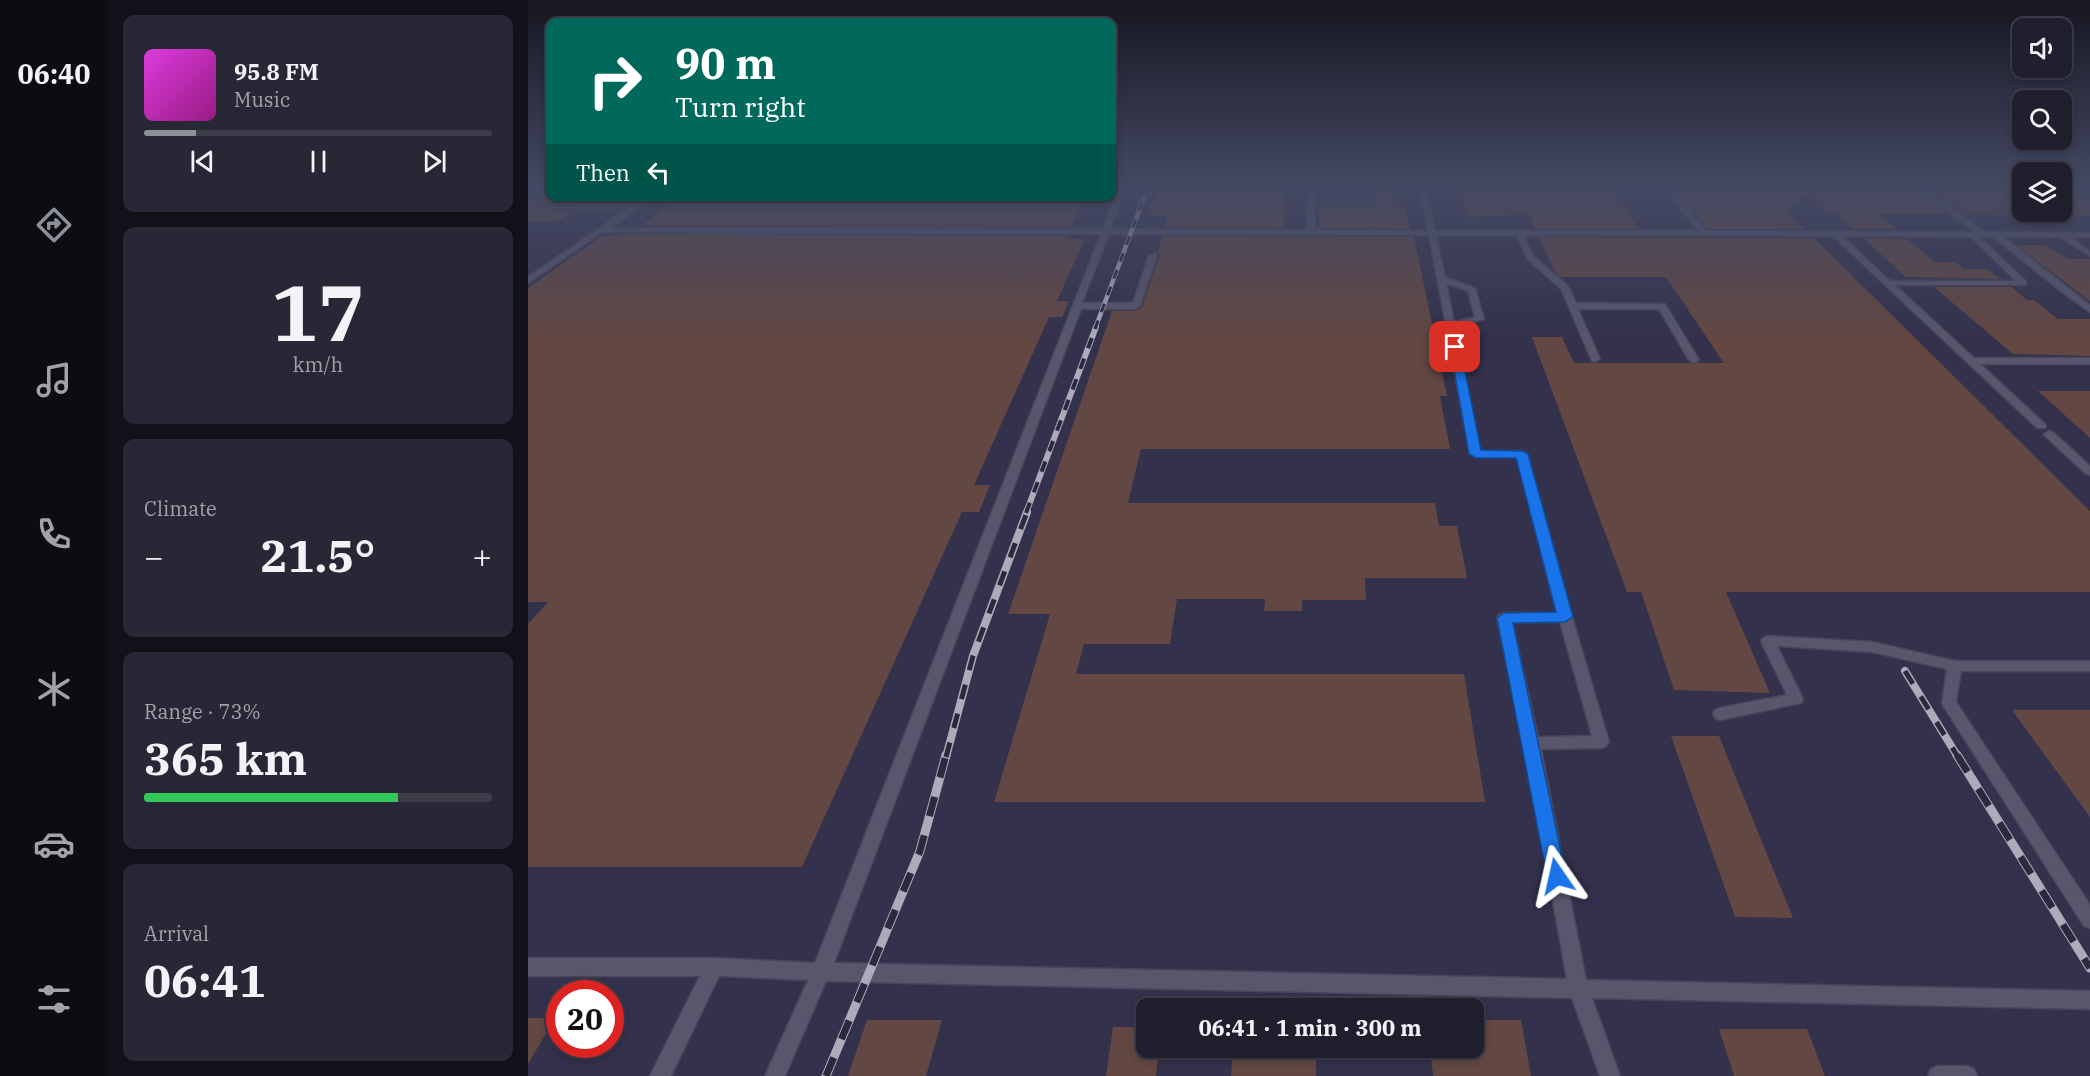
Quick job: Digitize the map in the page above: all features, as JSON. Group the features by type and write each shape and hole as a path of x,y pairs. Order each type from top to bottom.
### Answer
{"lane":[{"path":"528,281 592,237"},
{"path":"776,1076 821,972 1103,237"},
{"path":"1434,237 1476,454 1522,454 1601,742 1532,743"},
{"path":"1521,237 1530,257 1565,288 1595,359"},
{"path":"1838,237 2090,472"},
{"path":"1887,283 2023,284 1980,237"},
{"path":"1998,237 2038,267 2046,278 2090,309"},
{"path":"2065,237 2090,254"},
{"path":"1077,306 1136,306 1153,255"},
{"path":"1442,279 1472,290 1480,319 1451,326"},
{"path":"1572,306 1662,306 1694,360"},
{"path":"1971,361 2090,361"},
{"path":"1565,617 1504,618 1532,743 1578,987 1610,1076"},
{"path":"1720,714 1796,699 1768,641 1872,647 1955,666 2090,666"},
{"path":"1955,666 1949,703 2090,920"},
{"path":"528,967 714,967 821,972 2090,1000"},
{"path":"660,1076 714,967"},
{"path":"1938,1076 1967,1076"}],"shaded area":[{"path":"528,237 2090,237 2090,1076 528,1076"}],"building":[{"path":"600,237 1085,239 1057,301 1069,301 1062,317 1049,317 974,485 990,485 979,512 962,512 802,867 528,867 528,624 548,602 528,602 528,288"},
{"path":"1162,237 1414,237 1447,396 1440,396 1450,449 1141,449 1128,503 1435,503 1439,526 1457,526 1467,578 1365,578 1366,600 1302,600 1302,611 1264,611 1265,599 1177,599 1170,644 1084,644 1076,674 1464,674 1485,802 994,802 1050,614 1008,614 1112,311 1136,311 1142,307 1159,256"},
{"path":"1539,237 1814,238 2090,511 2090,592 1726,592 1770,693 1674,690 1641,592 1627,592 1532,337 1562,337 1574,363 1724,363 1666,277 1561,277 1555,272"},
{"path":"1863,238 1907,239 1935,262 1955,262 1964,269 1987,269 2000,279 1906,277"},
{"path":"2016,245 2046,245 2068,259 2090,259 2090,301"},
{"path":"1934,287 2011,287 2027,300 2034,300 2058,319 2090,319 2090,356 2013,354"},
{"path":"2038,391 2090,391 2090,438"},
{"path":"2012,710 2090,710 2090,817"},
{"path":"1671,736 1719,736 1793,918 1735,917"},
{"path":"528,1018 546,1018 546,1033 528,1064"},
{"path":"867,1020 942,1020 926,1076 848,1076"},
{"path":"1484,1020 1521,1020 1531,1076 1433,1076 1431,1058 1484,1058"},
{"path":"1113,1027 1136,1027 1136,1058 1158,1058 1156,1076 1106,1076"},
{"path":"1719,1029 1807,1029 1825,1076 1734,1076"},
{"path":"1232,1058 1316,1058 1316,1076 1231,1076"}],"railway":[{"path":"1095,329 1129,237"},
{"path":"1026,513 1096,327"},
{"path":"946,757 973,656 1027,512"},
{"path":"1905,671 1958,757"},
{"path":"826,1076 920,851 946,755"},
{"path":"1957,755 2090,968"}],"route":[{"path":"1455,347 1476,454 1522,454 1565,617 1504,618 1532,743 1557,876"}]}
